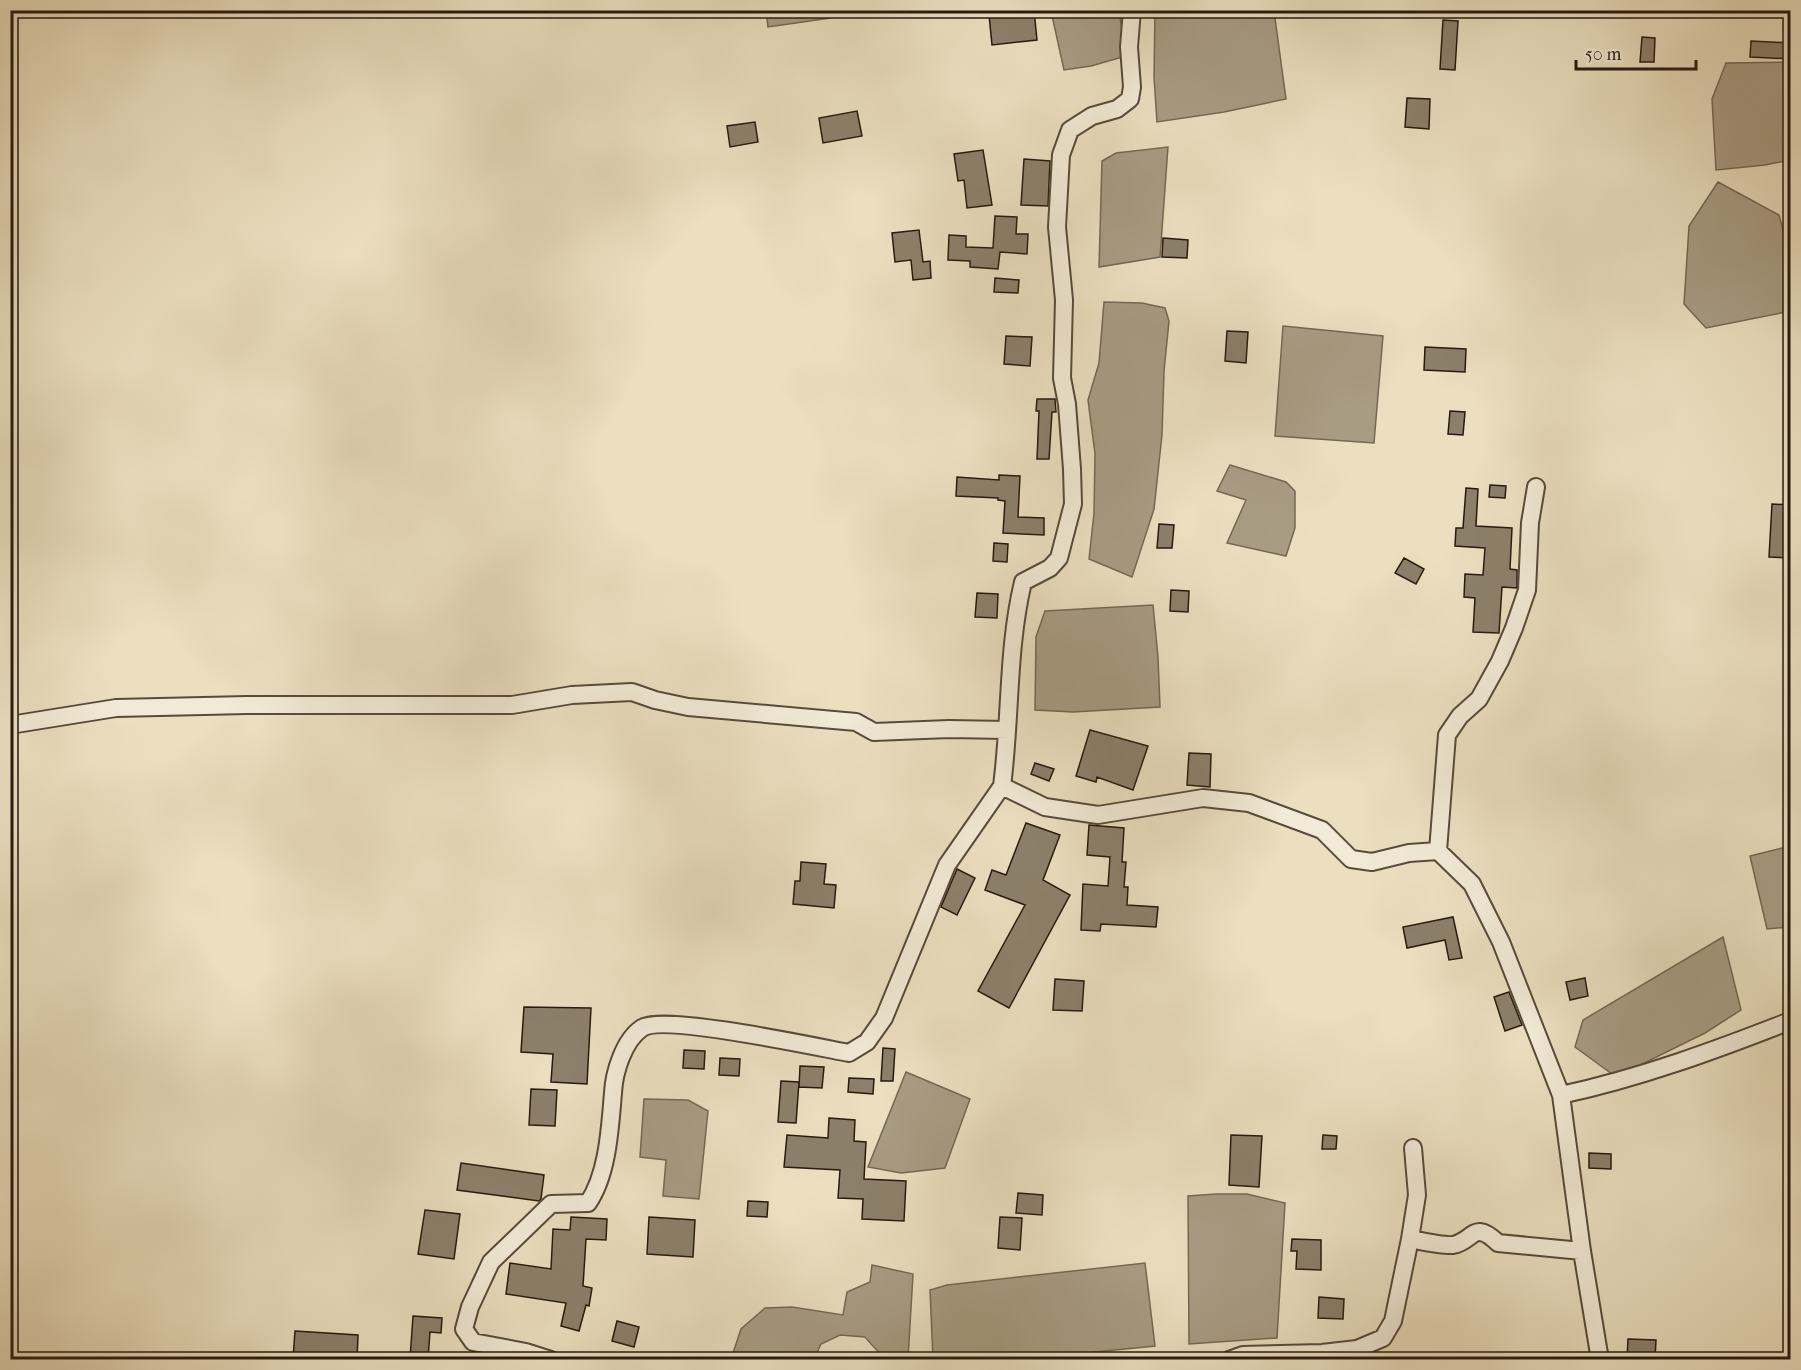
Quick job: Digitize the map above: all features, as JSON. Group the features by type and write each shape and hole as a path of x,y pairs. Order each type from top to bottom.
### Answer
{"street":[{"path":"551,1359 473,1342 464,1329 470,1307 491,1262 551,1204 588,1203 598,1189 610,1131 614,1075 627,1046 642,1028 656,1023 726,1030 849,1053 867,1042 884,1018 947,865 1002,786 1017,607 1023,582 1050,568 1059,558 1073,504 1067,404 1062,378 1064,300 1058,227 1060,155 1070,130 1092,116 1117,109 1131,99 1129,47 1132,10"},
{"path":"1438,851 1447,735 1460,716 1479,699 1500,661 1514,628 1527,590 1530,523 1536,487"},
{"path":"10,725 116,708 247,705 512,705 572,695 632,692 688,707 856,722 874,732 949,729 1007,730"},
{"path":"1002,786 1045,807 1098,815 1203,798 1249,803 1322,830 1352,859 1372,862 1409,854 1438,851"},
{"path":"1438,851 1472,884 1501,942 1561,1095 1582,1251 1600,1359"},
{"path":"1561,1095 1609,1084 1733,1043 1791,1021"},
{"path":"1229,1359 1243,1355 1322,1353 1357,1349 1383,1338 1393,1321 1417,1195 1413,1148"},
{"path":"1410,1239 1452,1245 1477,1232 1489,1234 1498,1243 1582,1251"}],"shaded area":[{"path":"766,11 829,11 830,18 768,27"},
{"path":"1051,11 1119,11 1126,56 1091,66 1064,70"},
{"path":"1155,11 1274,11 1286,99 1224,112 1157,122 1154,77"},
{"path":"1790,62 1790,160 1716,170 1712,99 1726,63"},
{"path":"1168,147 1160,257 1099,267 1102,161 1116,153"},
{"path":"1718,182 1779,215 1790,257 1786,312 1706,328 1684,304 1689,226"},
{"path":"1104,302 1142,303 1165,308 1169,321 1164,371 1162,435 1154,509 1132,577 1089,559 1094,513 1095,454 1088,400 1099,363"},
{"path":"1283,326 1383,336 1374,443 1275,436"},
{"path":"1230,465 1286,482 1295,491 1295,528 1286,556 1227,543 1246,500 1217,491"},
{"path":"1153,605 1160,707 1073,712 1035,710 1036,637 1045,611"},
{"path":"1790,846 1790,927 1767,929 1750,856"},
{"path":"1723,937 1741,1010 1705,1033 1616,1077 1575,1047 1583,1020"},
{"path":"906,1072 970,1099 945,1168 901,1173 868,1167"},
{"path":"644,1099 688,1100 708,1111 699,1199 663,1196 666,1160 640,1157"},
{"path":"1247,1194 1285,1203 1277,1338 1189,1344 1188,1196"},
{"path":"1145,1263 1155,1346 1024,1359 933,1359 930,1290 947,1285"},
{"path":"872,1265 913,1274 908,1359 893,1359 883,1355 865,1337 840,1335 821,1344 814,1359 731,1359 741,1329 765,1308 792,1307 843,1315 847,1292 870,1282"}],"building":[{"path":"1034,10 1037,40 992,45 989,15"},
{"path":"1443,20 1458,21 1455,70 1440,69"},
{"path":"1642,37 1655,38 1654,62 1640,62"},
{"path":"1751,41 1791,43 1791,59 1750,57"},
{"path":"1407,98 1430,99 1429,129 1405,127"},
{"path":"857,111 862,136 823,143 819,118"},
{"path":"755,122 758,142 730,147 727,126"},
{"path":"983,150 992,205 967,208 964,180 958,181 954,154"},
{"path":"1024,159 1050,161 1048,206 1021,205"},
{"path":"995,216 1017,217 1016,234 1028,234 1027,254 1000,252 998,269 970,267 970,261 948,260 949,235 966,236 966,247 993,248"},
{"path":"919,230 923,262 930,261 931,278 913,280 911,260 895,262 892,233"},
{"path":"1163,238 1188,240 1187,258 1162,257"},
{"path":"995,278 1019,280 1018,293 994,292"},
{"path":"1227,331 1248,332 1246,363 1225,361"},
{"path":"1006,336 1032,337 1030,366 1004,364"},
{"path":"1425,347 1466,349 1465,372 1424,370"},
{"path":"1037,399 1055,399 1056,412 1052,412 1049,459 1037,459 1039,411 1036,411"},
{"path":"1450,411 1465,412 1463,435 1448,434"},
{"path":"999,475 1020,476 1018,517 1044,518 1044,535 1003,533 1005,501 998,500 998,498 956,496 957,477 999,480"},
{"path":"1490,485 1506,486 1505,498 1489,497"},
{"path":"1466,488 1478,489 1476,526 1512,528 1510,569 1517,570 1517,588 1502,587 1499,633 1473,632 1475,598 1464,597 1465,574 1483,575 1485,548 1455,546 1456,528 1463,528"},
{"path":"1772,504 1791,505 1791,558 1769,557"},
{"path":"1159,524 1174,525 1172,548 1157,548"},
{"path":"994,543 1008,544 1007,562 993,561"},
{"path":"1404,558 1424,569 1416,584 1395,573"},
{"path":"1171,590 1189,591 1188,612 1170,611"},
{"path":"977,593 998,594 997,618 975,617"},
{"path":"1090,730 1148,746 1133,790 1097,777 1096,782 1076,776"},
{"path":"1189,753 1211,754 1210,787 1187,785"},
{"path":"1035,763 1054,769 1049,781 1031,774"},
{"path":"1026,823 1060,835 1043,880 1070,895 1009,1008 978,991 1025,905 985,890 992,870 1006,875"},
{"path":"1089,825 1124,828 1122,862 1126,862 1124,887 1128,887 1127,905 1158,907 1156,927 1101,924 1100,931 1081,930 1083,884 1108,886 1110,857 1087,855"},
{"path":"801,862 826,864 824,884 836,885 834,908 793,904 795,881 800,881"},
{"path":"957,869 975,878 957,915 941,907"},
{"path":"1453,917 1462,958 1449,960 1445,940 1407,948 1403,927"},
{"path":"1585,978 1588,996 1570,1000 1566,982"},
{"path":"1055,979 1084,981 1082,1011 1053,1010"},
{"path":"1509,992 1522,1025 1505,1031 1494,997"},
{"path":"524,1007 591,1008 587,1084 551,1082 553,1054 521,1052"},
{"path":"883,1048 895,1049 893,1081 881,1081"},
{"path":"684,1050 705,1051 704,1069 683,1068"},
{"path":"720,1058 740,1059 739,1076 719,1075"},
{"path":"800,1066 824,1067 822,1088 799,1087"},
{"path":"849,1078 874,1079 873,1094 848,1092"},
{"path":"781,1081 799,1082 796,1123 778,1122"},
{"path":"531,1089 557,1090 555,1126 529,1125"},
{"path":"829,1118 855,1120 854,1141 866,1142 864,1179 906,1181 904,1221 862,1219 863,1199 838,1198 840,1170 784,1167 787,1135 828,1138"},
{"path":"1231,1135 1262,1136 1259,1187 1229,1185"},
{"path":"1323,1135 1337,1136 1336,1149 1322,1149"},
{"path":"1589,1153 1611,1154 1611,1169 1589,1168"},
{"path":"461,1163 544,1175 541,1199 539,1201 457,1190"},
{"path":"1018,1193 1043,1195 1042,1215 1016,1213"},
{"path":"748,1201 768,1202 767,1217 747,1216"},
{"path":"425,1210 460,1214 454,1259 418,1254"},
{"path":"571,1217 607,1219 606,1240 586,1239 583,1286 592,1288 589,1306 586,1305 579,1331 561,1326 566,1303 506,1294 510,1263 551,1269 553,1229 570,1230"},
{"path":"649,1217 695,1220 693,1257 647,1254"},
{"path":"1000,1217 1022,1218 1020,1250 998,1248"},
{"path":"1292,1239 1321,1240 1321,1270 1296,1269 1297,1251 1291,1251"},
{"path":"1319,1297 1344,1299 1343,1319 1318,1318"},
{"path":"413,1316 442,1318 441,1333 430,1332 428,1359 410,1359"},
{"path":"617,1321 639,1327 634,1347 612,1341"},
{"path":"295,1331 358,1335 357,1359 293,1359"},
{"path":"1628,1339 1656,1340 1655,1359 1627,1359"}]}
